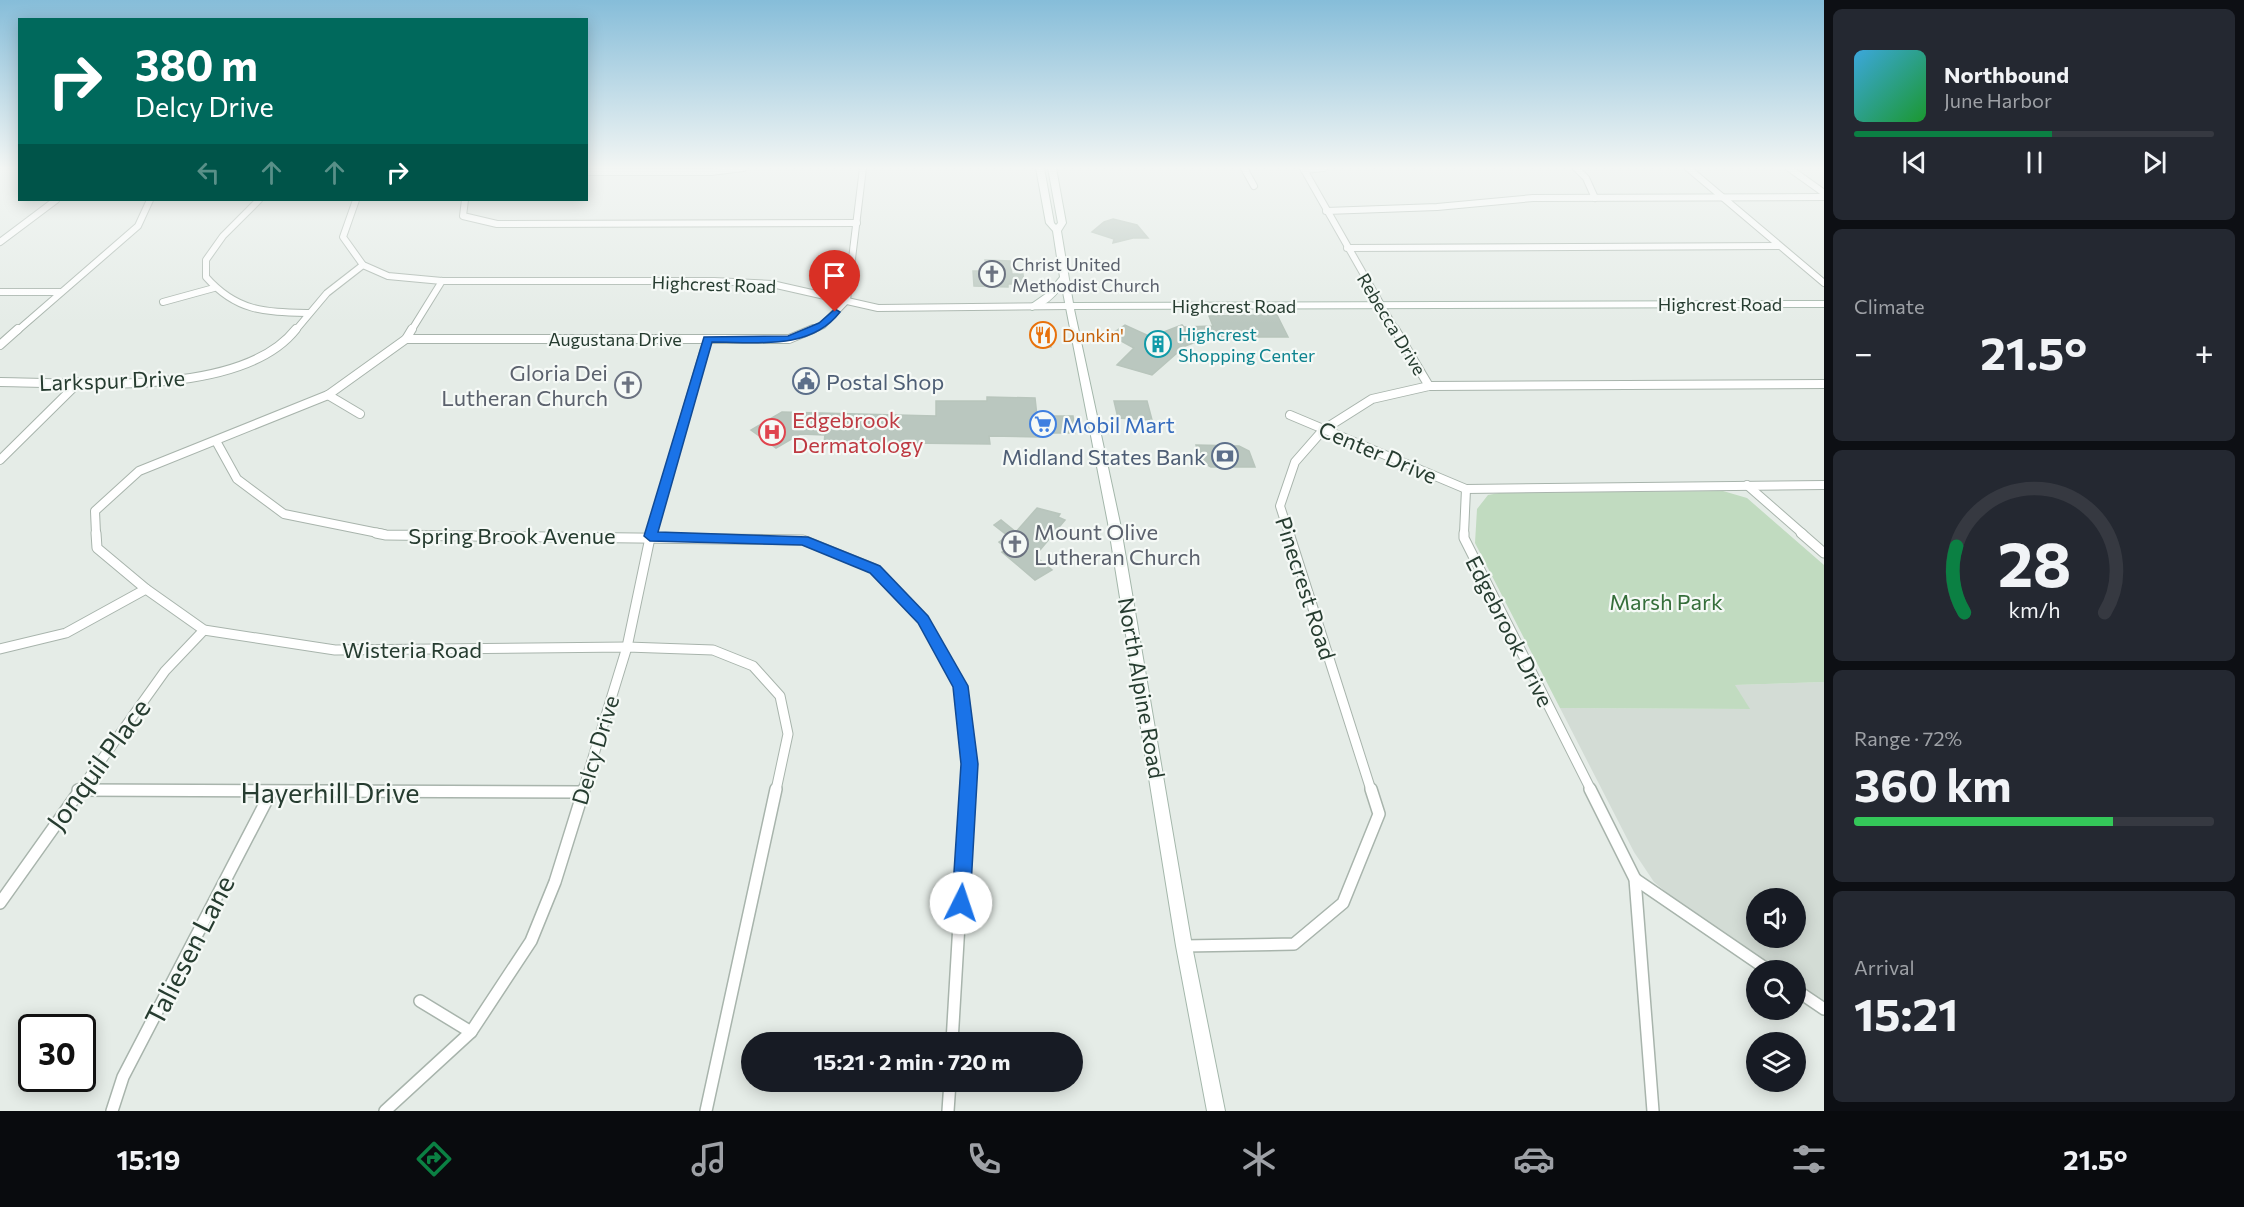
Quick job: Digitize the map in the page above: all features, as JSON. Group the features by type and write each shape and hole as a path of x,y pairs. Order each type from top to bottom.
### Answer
{"main road":[{"name":"North Alpine Road","path":"1049,220 1057,231 1069,306 1114,523 1184,946 1216,1111"},
{"name":"North Alpine Road","path":"1057,231 1061,220"},
{"path":"1032,307 1045,302 1064,277"},
{"name":"Highcrest Road","path":"1069,306 1824,304"}],"street":[{"path":"0,242 30,220"},
{"path":"0,345 138,226 141,220"},
{"path":"240,220 223,236 206,260 206,277 214,288 226,300 246,308 309,313"},
{"path":"349,220 343,237 363,265"},
{"path":"479,220 497,224 857,223"},
{"path":"847,300 857,220"},
{"name":"Rebecca Drive","path":"1331,220 1429,386"},
{"path":"1750,220 1824,283"},
{"path":"1347,248 1779,246"},
{"name":"Highcrest Road","path":"363,265 388,276 442,281 714,281 772,284 878,308 1069,306"},
{"name":"Larkspur Drive","path":"0,382 161,383 200,377 252,361 286,342 339,280 363,265"},
{"name":"Wisteria Road","path":"442,281 406,339 328,395 140,471 95,511 97,548 146,589 204,630 335,650 627,647 713,650 753,666 780,696 788,734 706,1111"},
{"path":"164,302 214,288"},
{"path":"0,292 60,292"},
{"name":"Augustana Drive","path":"406,339 789,339 823,325 847,300"},
{"name":"Delcy Drive","path":"385,1111 471,1032 531,941 555,882 627,647 650,536 708,339"},
{"path":"0,460 79,382"},
{"name":"Pinecrest Road","path":"1184,946 1294,944 1343,903 1379,814 1280,506 1295,462 1323,430 1372,399 1429,386 1824,384"},
{"path":"328,395 360,414"},
{"name":"Center Drive","path":"1290,415 1467,489"},
{"name":"Spring Brook Avenue","path":"216,441 237,479 284,514 386,534 803,540 875,569 923,620 960,686 969,764 953,1032"},
{"path":"1747,485 1824,553"},
{"path":"1467,489 1824,485"},
{"name":"Edgebrook Drive","path":"1467,489 1464,538 1635,879 1653,1111"},
{"path":"0,649 66,633 146,589"},
{"name":"Jonquil Place","path":"0,903 165,670 204,630"},
{"name":"Hayerhill Drive","path":"78,790 581,792"},
{"name":"Taliesen Lane","path":"112,1111 123,1077 271,792"},
{"path":"1635,879 1753,960"},
{"path":"1806,997 1824,1009"},
{"path":"420,1001 471,1032"},
{"path":"948,1111 949,1092"}],"shaded area":[{"path":"1824,682 1824,1002 1806,989 1806,960 1763,960 1674,899 1654,882 1634,852 1560,708 1749,709 1734,685"}],"green space":[{"name":"Marsh Park","path":"1723,491 1747,498 1824,565 1824,682 1735,685 1750,709 1560,708 1475,543 1477,509 1488,495 1499,493"}],"building":[{"path":"1116,220 1137,225 1148,238 1133,238 1113,243 1114,239 1092,232 1104,222"},
{"name":"Christ United Methodist Church","path":"985,260 1010,261 1012,274 1023,274 1024,284 1008,284 1008,287 974,286 973,271 982,271 982,267 986,267"},
{"name":"Highcrest Shopping Center","path":"1277,315 1288,337 1215,337 1199,341 1185,346 1152,375 1117,365 1134,348 1110,335 1125,325 1151,337 1182,325 1184,327 1213,326 1209,316"},
{"name":"Dunkin'","path":"1049,328 1051,347 1036,347 1031,339 1036,339 1035,332"},
{"path":"987,397 1035,398 1037,416 1073,416 1075,433 1039,433 1040,437 989,436 990,444 824,442 825,435 800,434 776,448 751,430 782,412 936,416 936,401 987,401"},
{"path":"1114,401 1147,401 1152,420 1118,418"},
{"name":"Midland States Bank","path":"1196,445 1239,446 1249,451 1255,467 1211,467 1200,461"},
{"name":"Mount Olive Lutheran Church","path":"1037,508 1060,514 1058,517 1065,520 1035,556 1052,570 1035,580 1002,552 1007,549 999,542 1008,536 994,525 1001,520 1016,532"}],"place":[{"name":"Christ United Methodist Church","path":"992,274"},
{"name":"Dunkin'","path":"1043,335"},
{"name":"Highcrest Shopping Center","path":"1158,344"},
{"name":"Postal Shop","path":"806,381"},
{"name":"Gloria Dei Lutheran Church","path":"628,385"},
{"name":"Mobil Mart","path":"1043,424"},
{"name":"Edgebrook Dermatology","path":"772,432"},
{"name":"Midland States Bank","path":"1225,456"},
{"name":"Mount Olive Lutheran Church","path":"1015,544"}],"route":[{"path":"835,312 823,325 789,339 708,339 650,536 803,540 875,569 923,620 960,686 969,764 961,903"}]}
